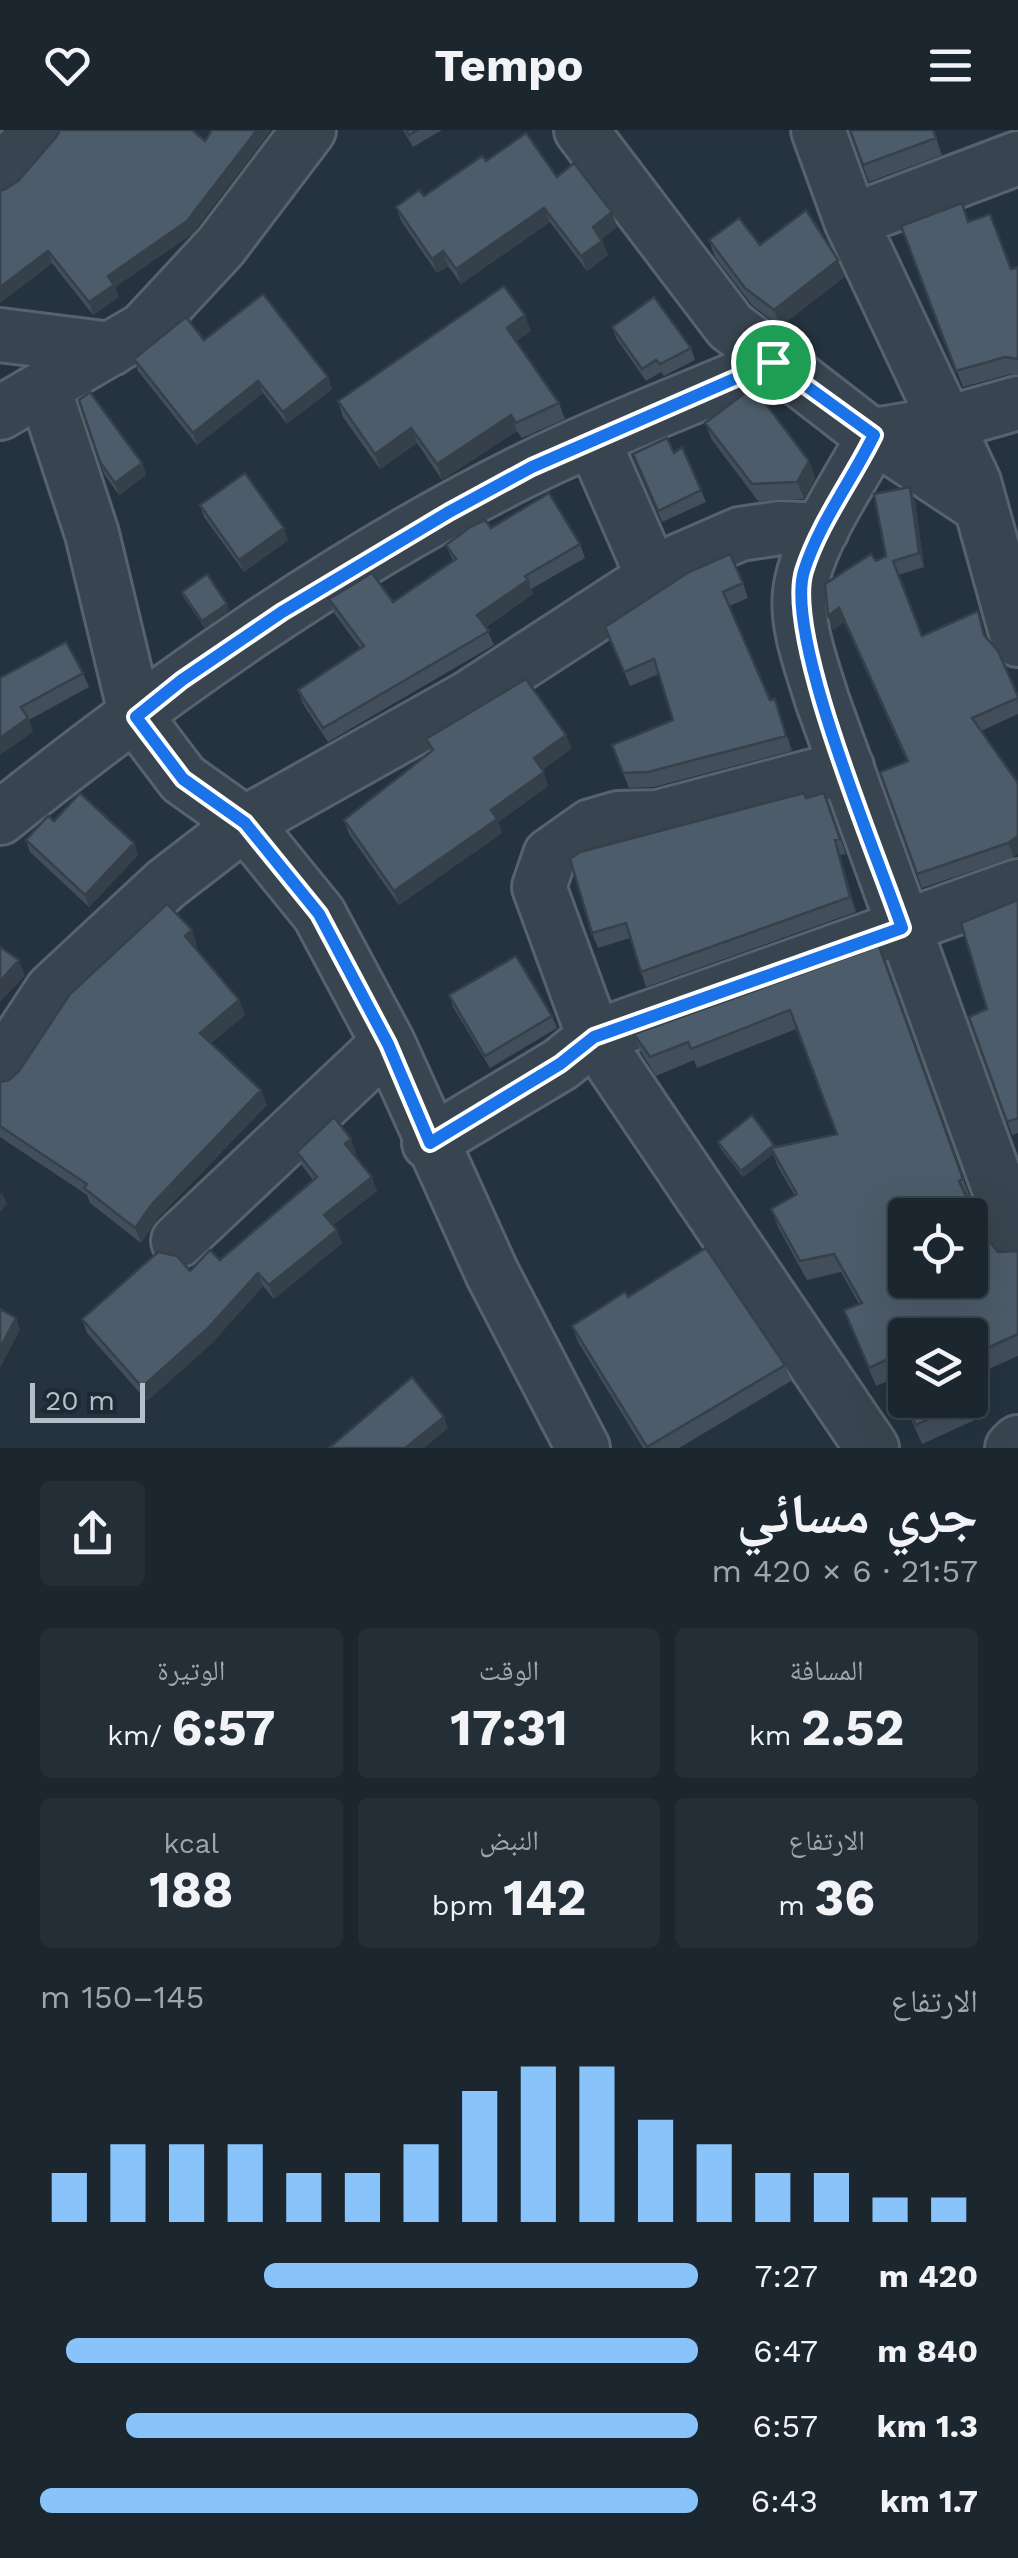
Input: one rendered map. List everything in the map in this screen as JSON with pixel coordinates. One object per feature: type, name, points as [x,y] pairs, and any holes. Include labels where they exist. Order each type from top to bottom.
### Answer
[{"type":"street","points":[[0,174],[39,130]]},
{"type":"street","points":[[308,130],[175,300],[144,330],[22,401],[92,534],[136,717],[183,779],[245,823],[319,914],[388,1044],[430,1143],[559,1408],[583,1448]]},
{"type":"street","points":[[581,130],[730,326],[874,435],[978,505]]},
{"type":"street","points":[[818,130],[851,221],[974,482],[1018,640]]},
{"type":"street","points":[[851,221],[1018,158]]},
{"type":"street","points":[[0,334],[111,350]]},
{"type":"street","points":[[0,818],[182,680],[348,572],[532,467],[773,362]]},
{"type":"street","points":[[874,435],[947,423],[1018,404]]},
{"type":"street","points":[[874,435],[804,570],[800,594],[802,624],[822,700],[1018,1242]]},
{"type":"street","points":[[594,442],[653,578]]},
{"type":"street","points":[[0,1069],[52,990],[166,884],[245,823],[468,698],[680,560],[740,534],[780,528],[822,530]]},
{"type":"street","points":[[847,767],[658,818],[605,822],[571,838],[550,855],[539,886],[545,913],[594,1037],[872,1448]]},
{"type":"street","points":[[430,1143],[560,1064],[594,1037],[1018,886]]},
{"type":"street","points":[[178,1241],[388,1044]]},
{"type":"street","points":[[1012,1448],[1018,1442]]},
{"type":"building","points":[[60,130],[192,130],[205,141],[212,130],[257,130],[187,221],[108,276],[114,285],[89,302],[48,251],[0,287],[0,190],[18,181]]},
{"type":"building","points":[[850,130],[933,130],[936,138],[863,165]]},
{"type":"building","points":[[526,133],[557,177],[574,163],[612,212],[593,227],[602,241],[581,256],[544,208],[456,269],[443,251],[432,259],[396,207],[419,190],[424,196],[482,156],[486,161]]},
{"type":"building","points":[[962,203],[968,222],[990,214],[1011,269],[1018,267],[1018,359],[1005,357],[956,371],[901,226]]},
{"type":"building","points":[[806,210],[838,260],[774,310],[745,288],[709,240],[739,218],[760,245]]},
{"type":"building","points":[[504,286],[525,315],[507,328],[559,403],[516,423],[511,415],[437,464],[411,428],[375,454],[338,401]]},
{"type":"building","points":[[263,294],[328,377],[283,412],[258,381],[193,433],[134,359],[186,317],[204,340]]},
{"type":"building","points":[[654,297],[691,348],[642,369],[612,327]]},
{"type":"building","points":[[753,387],[809,461],[797,482],[752,484],[705,423]]},
{"type":"building","points":[[90,392],[142,463],[115,483],[100,462],[79,400]]},
{"type":"building","points":[[667,438],[674,453],[682,447],[701,490],[658,511],[633,454]]},
{"type":"building","points":[[245,473],[284,528],[239,560],[200,505]]},
{"type":"building","points":[[910,487],[919,553],[893,561],[922,636],[978,611],[984,635],[998,651],[1018,696],[972,718],[1018,783],[1018,836],[1008,843],[917,874],[880,772],[908,761],[839,608],[828,616],[825,584],[871,554],[876,561],[886,556],[874,494]]},
{"type":"building","points":[[549,493],[580,544],[525,576],[528,580],[477,615],[489,631],[323,728],[298,690],[364,646],[329,599],[372,573],[393,602],[456,559],[446,545],[470,527],[485,520],[491,528]]},
{"type":"building","points":[[730,554],[743,583],[723,592],[770,700],[775,699],[786,736],[648,772],[623,773],[612,745],[673,720],[654,659],[624,672],[605,627],[689,572]]},
{"type":"building","points":[[207,574],[227,604],[202,621],[182,592]]},
{"type":"building","points":[[66,642],[83,673],[21,707],[28,718],[0,738],[0,678]]},
{"type":"building","points":[[526,679],[566,735],[534,758],[544,772],[491,810],[497,819],[394,891],[344,820],[433,750],[426,739]]},
{"type":"building","points":[[80,793],[134,843],[85,895],[26,840],[48,816],[54,821]]},
{"type":"building","points":[[804,793],[806,798],[824,793],[840,839],[835,840],[850,897],[641,972],[626,923],[592,933],[570,859],[580,852]]},
{"type":"building","points":[[1018,900],[1018,1118],[1007,1122],[969,1017],[987,1009],[961,923]]},
{"type":"building","points":[[167,904],[192,930],[185,936],[239,1000],[200,1033],[261,1090],[152,1204],[135,1228],[84,1188],[87,1184],[0,1126],[0,1082],[19,1071],[70,994]]},
{"type":"building","points":[[879,946],[967,1198],[888,1198],[888,1298],[988,1298],[988,1239],[998,1252],[1018,1251],[1018,1334],[988,1348],[988,1318],[888,1318],[888,1364],[886,1360],[869,1368],[844,1310],[862,1303],[834,1254],[800,1261],[771,1209],[797,1194],[771,1148],[837,1134],[790,1010],[691,1049],[688,1042],[650,1057],[634,1034]]},
{"type":"building","points":[[0,947],[19,960],[0,981]]},
{"type":"building","points":[[516,956],[552,1016],[485,1056],[449,995]]},
{"type":"building","points":[[752,1115],[774,1145],[741,1171],[718,1142]]},
{"type":"building","points":[[334,1117],[351,1139],[345,1144],[372,1177],[324,1215],[337,1230],[269,1285],[258,1273],[207,1329],[142,1387],[82,1319],[158,1252],[177,1256],[190,1271],[210,1250],[220,1260],[317,1177],[297,1152]]},
{"type":"building","points":[[706,1248],[785,1365],[647,1447],[572,1326],[625,1292],[628,1297]]},
{"type":"building","points":[[0,1309],[16,1318],[0,1348]]},
{"type":"building","points":[[412,1377],[444,1417],[405,1448],[329,1448]]},
{"type":"building","points":[[913,1418],[931,1418],[916,1425]]},
{"type":"route","points":[[773,362],[874,435],[822,530],[804,570],[800,594],[802,624],[822,700],[902,928],[711,992],[594,1037],[560,1064],[430,1143],[388,1044],[350,966],[319,914],[245,823],[216,805],[168,763],[136,717],[182,680],[282,612],[449,512],[532,467],[773,362]]}]
